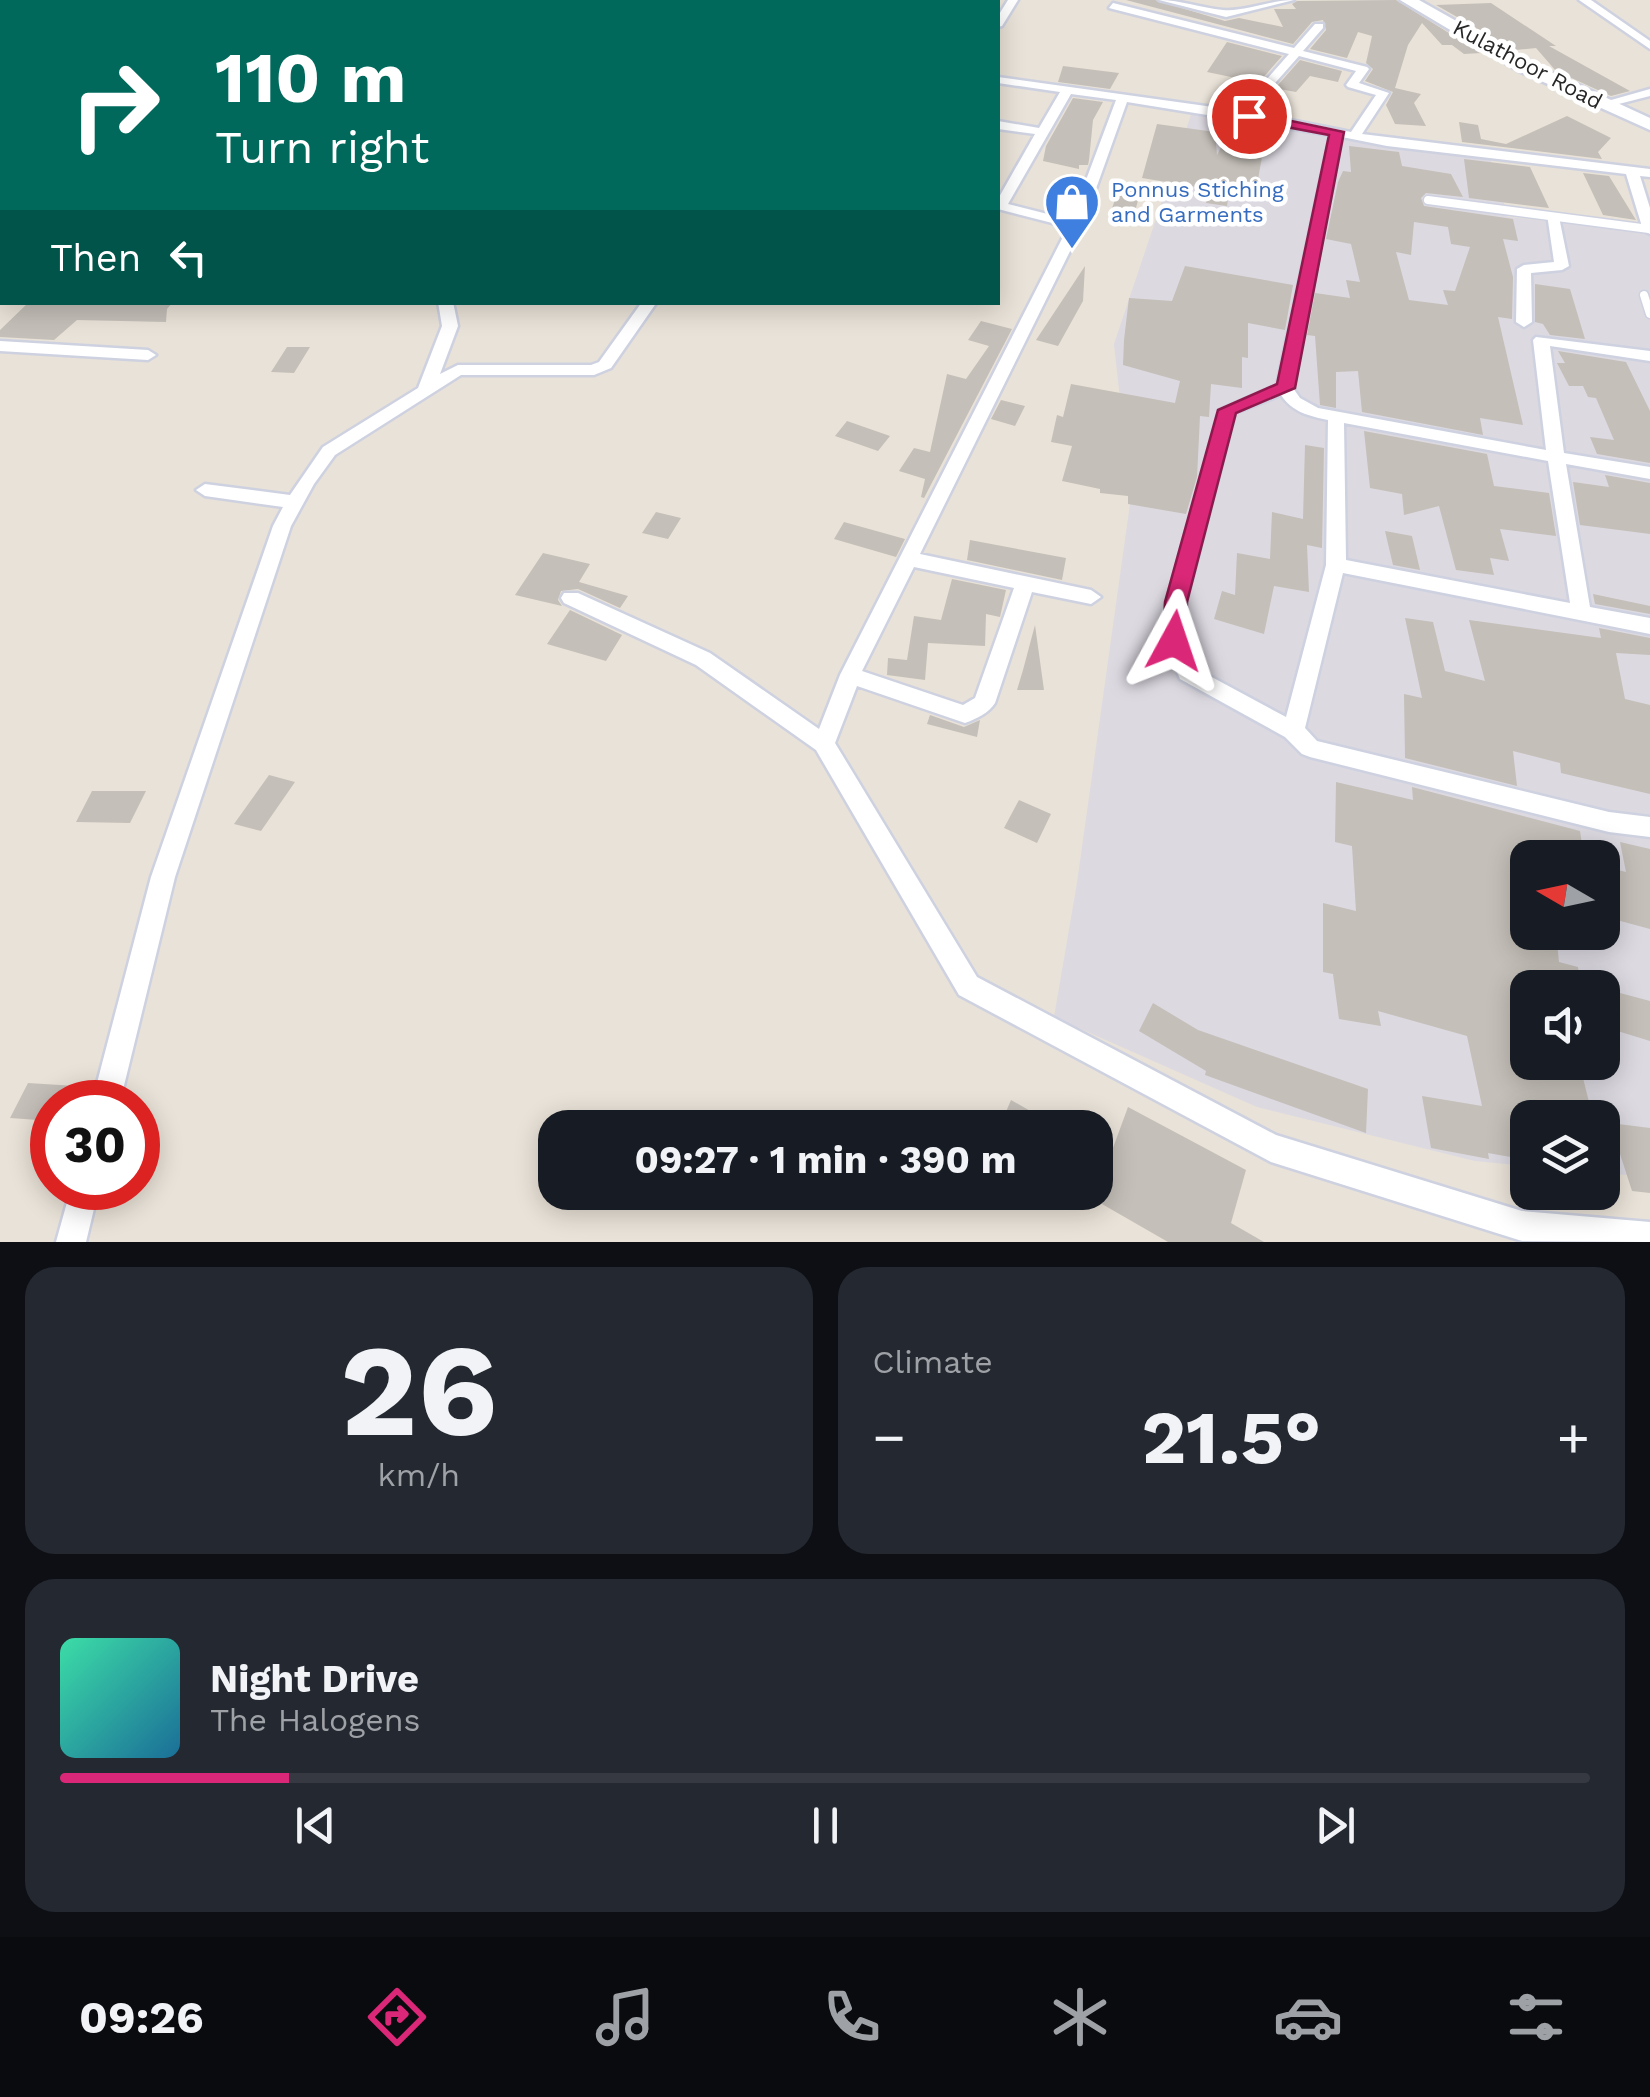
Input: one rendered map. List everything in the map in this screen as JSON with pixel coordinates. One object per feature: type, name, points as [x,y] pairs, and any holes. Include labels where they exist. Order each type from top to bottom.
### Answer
[{"type":"main road","name":"Kulathoor Road","points":[[1408,0],[1526,67],[1650,125]]},
{"type":"street","points":[[1164,0],[1226,14],[1289,0]]},
{"type":"street","points":[[1584,0],[1650,46]]},
{"type":"street","points":[[1113,6],[1363,69],[1352,85],[1384,94],[1346,134],[1285,388],[1294,402],[1313,412],[1650,473]]},
{"type":"street","points":[[1262,90],[1319,26]]},
{"type":"street","points":[[1000,80],[1346,134],[1650,173]]},
{"type":"street","points":[[1000,203],[1067,90]]},
{"type":"street","points":[[1603,104],[1650,92]]},
{"type":"street","points":[[824,744],[850,675],[1076,226],[1123,97]]},
{"type":"street","points":[[1000,125],[1044,132]]},
{"type":"street","points":[[1632,171],[1650,230]]},
{"type":"street","points":[[1000,205],[1076,226]]},
{"type":"street","points":[[1524,322],[1524,269],[1562,266],[1552,217]]},
{"type":"street","points":[[426,389],[450,326],[446,305]]},
{"type":"street","points":[[112,1080],[163,878],[282,526],[329,451],[458,370],[594,370],[605,365],[648,305]]},
{"type":"street","points":[[1582,613],[1541,340],[1650,356]]},
{"type":"street","points":[[0,346],[148,355]]},
{"type":"street","points":[[1285,388],[1227,410],[1176,602],[1174,641],[1188,673],[1293,732],[1310,748],[1610,822],[1650,827]]},
{"type":"street","points":[[1293,732],[1336,564],[1336,416]]},
{"type":"street","points":[[205,490],[295,502]]},
{"type":"street","points":[[910,559],[1091,597]]},
{"type":"street","points":[[1336,564],[1650,626]]},
{"type":"street","points":[[850,675],[965,714],[976,711],[984,704],[1025,583]]},
{"type":"street","points":[[572,598],[703,658],[824,744],[968,986],[1272,1148],[1522,1226],[1650,1237]]},
{"type":"street","points":[[71,1242],[79,1210]]},
{"type":"lane","points":[[1428,200],[1650,230]]},
{"type":"lane","points":[[1644,296],[1650,314]]},
{"type":"shaded area","points":[[1192,112],[1490,158],[1508,217],[1643,231],[1650,235],[1650,1177],[1620,1174],[1620,1100],[1510,1100],[1510,1164],[1475,1161],[1257,1107],[1054,1017],[1077,883],[1131,497],[1114,344]]},
{"type":"building","points":[[1126,0],[1155,0],[1225,21],[1239,18],[1283,27],[1274,9],[1296,9],[1292,4],[1297,1],[1396,0],[1481,53],[1464,54],[1452,45],[1442,45],[1422,23],[1408,45],[1395,88],[1421,94],[1414,103],[1426,126],[1395,124],[1386,105],[1393,92],[1365,81],[1373,69],[1366,63],[1372,36],[1358,32],[1347,58],[1310,49],[1326,30],[1323,20],[1312,22],[1293,44]]},
{"type":"building","points":[[1491,3],[1556,46],[1549,46],[1630,91],[1611,96],[1556,71],[1536,48],[1515,50],[1436,5]]},
{"type":"building","points":[[1227,42],[1282,56],[1256,86],[1259,96],[1270,94],[1300,60],[1342,71],[1338,82],[1310,76],[1296,92],[1279,89],[1268,112],[1242,107],[1255,82],[1207,72]]},
{"type":"building","points":[[1063,66],[1119,73],[1110,89],[1058,82]]},
{"type":"building","points":[[1073,98],[1103,102],[1093,120],[1088,165],[1079,165],[1079,169],[1043,161],[1046,146]]},
{"type":"building","points":[[1567,116],[1611,138],[1598,152],[1602,159],[1462,142],[1459,122],[1478,125],[1481,139],[1506,144]]},
{"type":"building","points":[[1234,123],[1267,129],[1255,196],[1229,192],[1227,206],[1206,203],[1209,189],[1142,178],[1157,124],[1215,132],[1217,155]]},
{"type":"building","points":[[1349,146],[1399,152],[1402,166],[1451,174],[1463,197],[1426,193],[1421,198],[1424,206],[1513,219],[1518,241],[1503,239],[1513,277],[1512,319],[1498,317],[1523,425],[1480,418],[1483,435],[1362,412],[1358,371],[1336,372],[1336,408],[1320,405],[1315,336],[1307,335],[1315,293],[1350,298],[1346,280],[1360,282],[1351,244],[1326,239],[1338,182],[1343,171],[1351,172]],"holes":[[[1414,222],[1448,227],[1451,244],[1470,247],[1455,291],[1443,290],[1448,305],[1409,300],[1396,252],[1411,255]]]},
{"type":"building","points":[[1464,159],[1530,167],[1549,208],[1469,198]]},
{"type":"building","points":[[1583,173],[1609,176],[1636,220],[1603,215]]},
{"type":"building","points":[[1121,183],[1142,186],[1134,215],[1111,211]]},
{"type":"building","points":[[1085,266],[1083,301],[1058,346],[1036,340]]},
{"type":"building","points":[[1185,266],[1293,285],[1285,330],[1248,323],[1248,358],[1242,357],[1242,388],[1211,384],[1209,417],[1200,416],[1197,477],[1186,514],[1128,504],[1128,496],[1100,493],[1100,489],[1062,481],[1072,446],[1051,442],[1057,415],[1063,417],[1071,384],[1175,403],[1180,381],[1123,365],[1124,340],[1129,298],[1172,301]]},
{"type":"building","points":[[1535,284],[1570,289],[1585,339],[1550,335],[1543,324],[1535,322]]},
{"type":"building","points":[[26,305],[170,305],[166,322],[77,320],[54,340],[0,337],[0,330]]},
{"type":"building","points":[[981,321],[1012,329],[924,498],[921,497],[925,479],[899,471],[914,448],[930,452],[947,374],[966,379],[989,346],[968,340]]},
{"type":"building","points":[[287,347],[310,347],[294,373],[271,372]]},
{"type":"building","points":[[1558,351],[1626,362],[1650,411],[1650,463],[1597,454],[1590,437],[1614,440],[1596,398],[1588,397],[1583,386],[1569,386],[1557,363],[1565,363]]},
{"type":"building","points":[[1001,400],[1025,406],[1015,426],[991,419]]},
{"type":"building","points":[[847,421],[890,436],[878,451],[835,436]]},
{"type":"building","points":[[1364,431],[1487,454],[1494,486],[1549,493],[1556,536],[1500,529],[1509,561],[1490,558],[1494,575],[1456,570],[1439,506],[1404,515],[1402,494],[1370,488]]},
{"type":"building","points":[[1305,445],[1324,448],[1322,548],[1307,545],[1309,592],[1274,586],[1264,634],[1214,619],[1222,591],[1235,595],[1237,553],[1270,559],[1272,512],[1303,519]]},
{"type":"building","points":[[1605,475],[1650,483],[1650,534],[1580,525],[1573,482],[1609,487]]},
{"type":"building","points":[[656,512],[681,518],[668,539],[642,533]]},
{"type":"building","points":[[844,522],[905,539],[896,557],[834,539]]},
{"type":"building","points":[[1385,531],[1412,536],[1420,570],[1393,565]]},
{"type":"building","points":[[970,540],[1066,558],[1062,580],[967,560]]},
{"type":"building","points":[[543,553],[590,564],[579,582],[628,596],[620,608],[578,589],[561,591],[558,600],[562,606],[515,595]]},
{"type":"building","points":[[952,579],[1006,590],[1000,617],[986,614],[985,646],[928,643],[925,680],[887,675],[888,658],[907,660],[914,616],[941,620]]},
{"type":"building","points":[[1593,594],[1650,606],[1650,614],[1595,604]]},
{"type":"building","points":[[570,610],[622,635],[606,661],[547,644]]},
{"type":"building","points":[[1405,618],[1433,622],[1445,671],[1485,681],[1469,620],[1601,638],[1599,628],[1650,638],[1650,655],[1616,653],[1625,699],[1650,705],[1650,794],[1561,773],[1560,763],[1513,751],[1517,786],[1405,758],[1404,694],[1422,698]]},
{"type":"building","points":[[1035,625],[1044,690],[1017,690],[1023,670]]},
{"type":"building","points":[[930,715],[964,727],[980,720],[977,737],[927,724]]},
{"type":"building","points":[[269,775],[295,782],[261,831],[234,824]]},
{"type":"building","points":[[1336,782],[1413,800],[1412,787],[1580,831],[1581,840],[1510,840],[1510,950],[1558,950],[1559,962],[1578,970],[1510,970],[1510,1080],[1584,1080],[1588,1100],[1510,1100],[1510,1157],[1488,1153],[1489,1159],[1431,1148],[1422,1096],[1482,1106],[1467,1036],[1378,1011],[1381,1026],[1339,1019],[1333,974],[1323,972],[1323,903],[1356,911],[1352,846],[1335,842]]},
{"type":"building","points":[[92,791],[146,791],[130,823],[76,822]]},
{"type":"building","points":[[1019,800],[1051,814],[1037,843],[1004,828]]},
{"type":"building","points":[[1620,842],[1650,849],[1650,929],[1620,921],[1620,870],[1626,872]]},
{"type":"building","points":[[1620,993],[1650,1001],[1650,1041],[1620,1032]]},
{"type":"building","points":[[1153,1003],[1198,1030],[1368,1089],[1366,1133],[1205,1075],[1206,1071],[1139,1031]]},
{"type":"building","points":[[28,1083],[30,1083],[30,1119],[10,1118]]},
{"type":"building","points":[[1011,1100],[1028,1110],[1007,1110]]},
{"type":"building","points":[[1128,1107],[1246,1170],[1231,1223],[1264,1242],[1168,1242],[1112,1210],[1113,1148]]},
{"type":"building","points":[[1620,1124],[1650,1128],[1650,1193],[1632,1191],[1620,1154]]},
{"type":"place","name":"Ponnus Stiching and Garments","points":[[1072,251]]},
{"type":"route","points":[[1174,641],[1176,602],[1227,410],[1285,388],[1337,132],[1249,116]]}]
